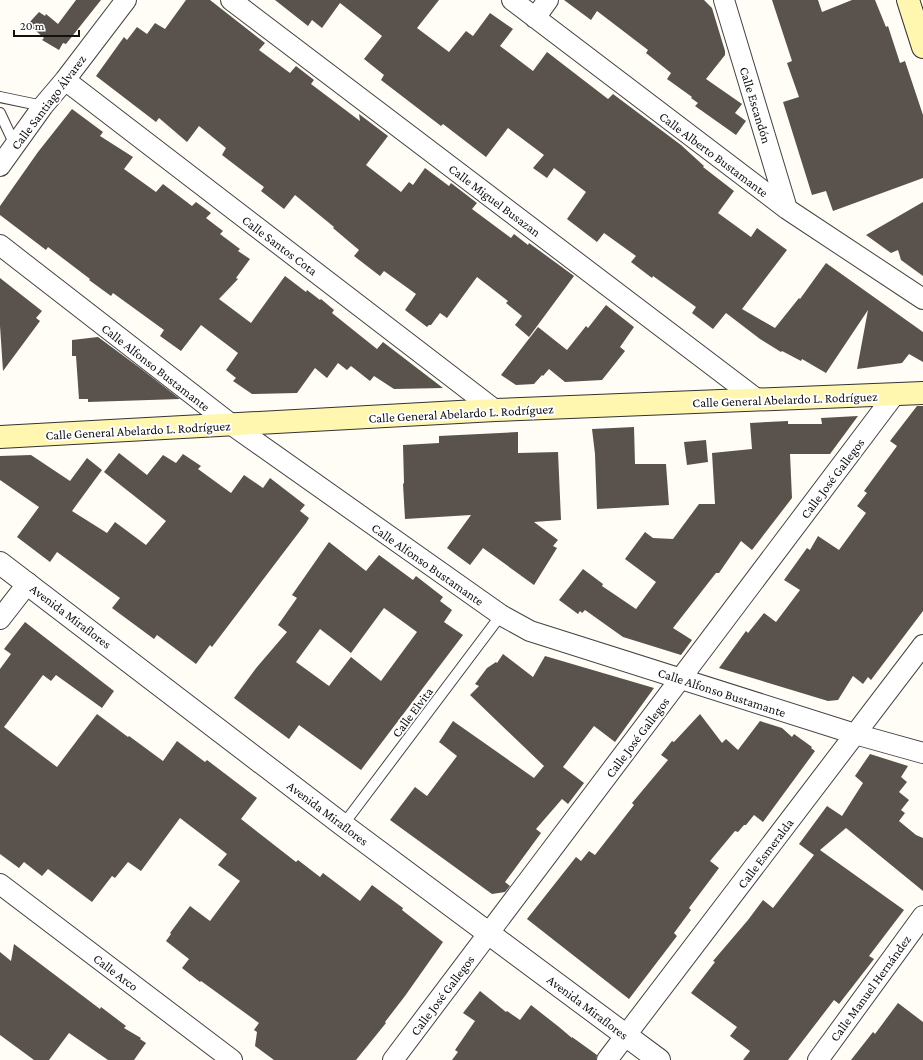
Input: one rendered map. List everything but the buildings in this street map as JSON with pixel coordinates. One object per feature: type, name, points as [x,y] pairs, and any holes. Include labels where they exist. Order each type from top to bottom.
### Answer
[{"type":"main road","points":[[908,0],[923,47]]},
{"type":"main road","name":"Calle General Abelardo L. Rodríguez","points":[[0,437],[496,410],[923,393]]},
{"type":"street","name":"Calle Santiago Álvarez","points":[[0,166],[42,106],[65,80],[126,0]]},
{"type":"street","name":"Calle Miguel Busazan","points":[[231,0],[758,400]]},
{"type":"street","name":"Calle Alberto Bustamante","points":[[512,0],[787,209],[923,299]]},
{"type":"street","points":[[535,18],[548,0]]},
{"type":"street","name":"Calle Escandón","points":[[724,0],[787,209]]},
{"type":"street","name":"Calle Santos Cota","points":[[65,80],[496,410]]},
{"type":"street","name":"Calle Alfonso Bustamante","points":[[0,246],[232,425],[501,615],[530,631],[855,734],[923,753]]},
{"type":"street","name":"Calle José Gallegos","points":[[393,1060],[895,394]]},
{"type":"street","name":"Avenida Miraflores","points":[[0,563],[343,824],[659,1060]]},
{"type":"street","points":[[0,619],[28,583]]},
{"type":"street","name":"Calle Esmeralda","points":[[607,1060],[923,645]]},
{"type":"street","name":"Calle Arco","points":[[0,884],[232,1060]]},
{"type":"street","name":"Calle Manuel Hernández","points":[[818,1060],[923,916]]},
{"type":"lane","points":[[0,97],[42,106]]},
{"type":"lane","points":[[0,113],[15,145]]},
{"type":"lane","name":"Calle Elvita","points":[[343,824],[501,615]]}]
